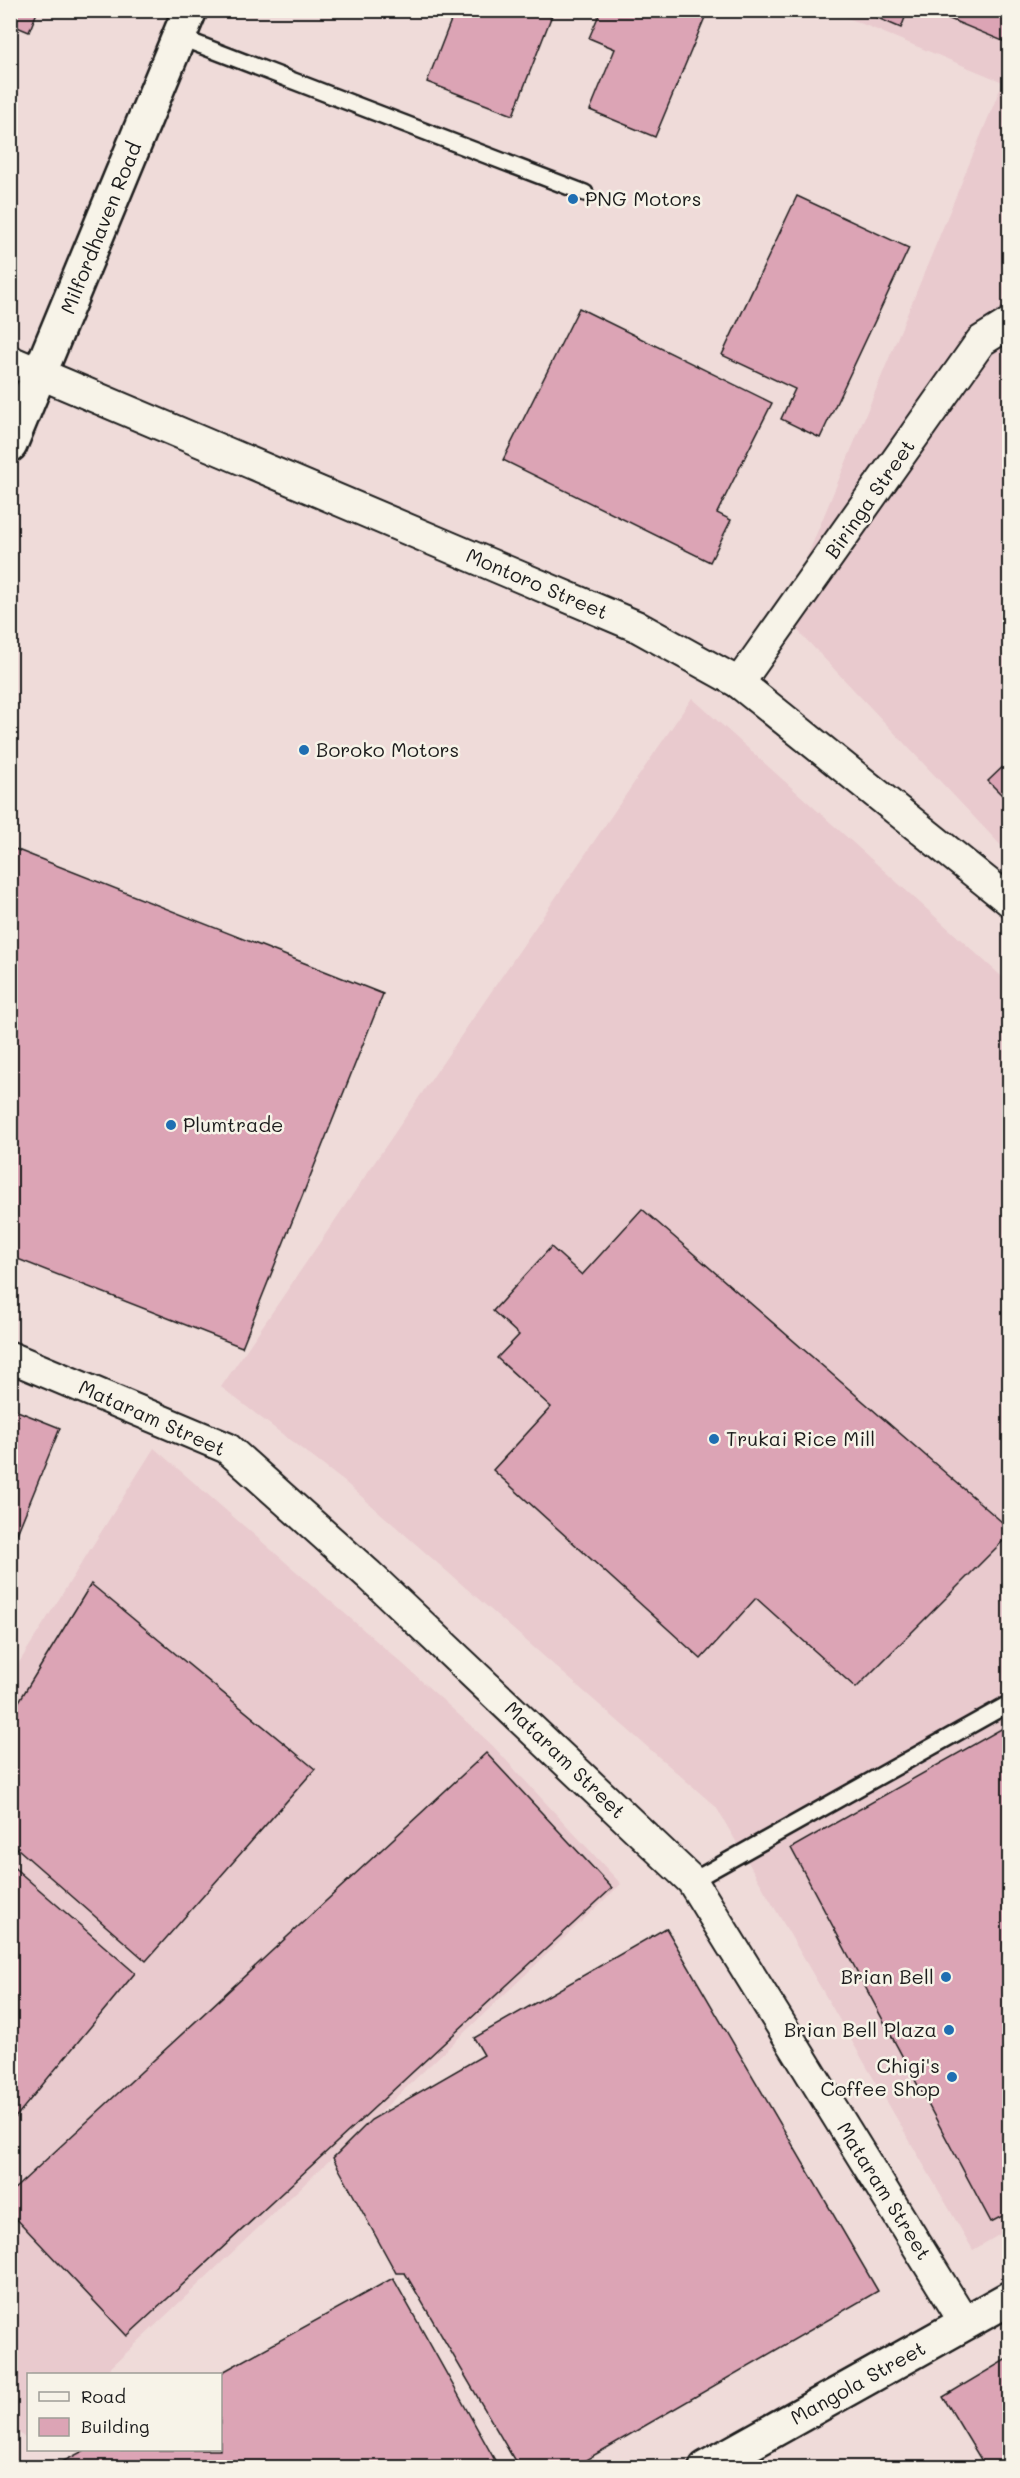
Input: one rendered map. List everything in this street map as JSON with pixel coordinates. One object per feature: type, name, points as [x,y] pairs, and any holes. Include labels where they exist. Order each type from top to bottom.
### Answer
[{"type":"main road","name":"Milfordhaven Road","points":[[10,445],[185,24]]},
{"type":"main road","name":"Mangola Street","points":[[706,2468],[1010,2298]]},
{"type":"street","name":"Biringa Street","points":[[739,683],[981,341],[1010,323]]},
{"type":"street","name":"Montoro Street","points":[[10,362],[636,626],[739,683],[1010,901]]},
{"type":"street","name":"Mataram Street","points":[[10,1357],[227,1448],[378,1583],[692,1881],[965,2323]]},
{"type":"lane","points":[[185,24],[585,193]]},
{"type":"lane","points":[[692,1881],[1010,1702]]},
{"type":"shaded area","points":[[831,11],[1009,11],[1009,854],[783,615],[1003,82]]},
{"type":"shaded area","points":[[692,698],[1009,983],[1009,2229],[973,2250],[716,1807],[346,1483],[221,1387]]},
{"type":"shaded area","points":[[154,1448],[403,1664],[492,1745],[621,1884],[105,2373],[27,2373],[27,2440],[10,2424],[10,1677]]},
{"type":"building","points":[[10,10],[38,10],[29,32],[10,24]]},
{"type":"building","points":[[455,10],[554,10],[513,115],[427,82]]},
{"type":"building","points":[[601,10],[708,10],[655,137],[590,110],[615,49],[589,38]]},
{"type":"building","points":[[859,10],[908,10],[901,28]]},
{"type":"building","points":[[930,10],[1010,10],[1010,44],[930,11]]},
{"type":"building","points":[[797,196],[909,248],[820,438],[781,419],[795,389],[722,355]]},
{"type":"building","points":[[579,308],[772,403],[717,513],[731,520],[710,562],[503,460]]},
{"type":"building","points":[[1010,760],[1010,803],[988,781]]},
{"type":"building","name":"Plumtrade","points":[[10,847],[383,994],[242,1347],[10,1256]]},
{"type":"building","name":"Trukai Rice Mill","points":[[642,1209],[1010,1529],[1010,1534],[856,1688],[756,1598],[701,1659],[493,1470],[551,1407],[497,1358],[519,1335],[493,1311],[551,1247],[582,1275]]},
{"type":"building","points":[[10,1408],[60,1428],[10,1551]]},
{"type":"building","points":[[91,1584],[315,1769],[146,1961],[10,1842],[10,1716]]},
{"type":"building","name":"Brian Bell Plaza","points":[[1010,1724],[1010,2212],[991,2222],[791,1848]]},
{"type":"building","points":[[486,1753],[612,1888],[127,2336],[10,2212],[10,2193]]},
{"type":"building","points":[[10,1864],[135,1973],[10,2124]]},
{"type":"building","points":[[666,1928],[878,2291],[572,2468],[519,2468],[405,2273],[396,2273],[333,2158],[371,2120],[484,2055],[474,2038]]},
{"type":"building","points":[[393,2278],[497,2464],[490,2468],[60,2468],[58,2464],[83,2451],[222,2451],[221,2373]]},
{"type":"building","points":[[1010,2357],[1010,2468],[986,2468],[943,2397]]},
{"type":"place","name":"PNG Motors","points":[[573,199]]},
{"type":"place","name":"Boroko Motors","points":[[304,750]]},
{"type":"place","name":"Plumtrade","points":[[171,1125]]},
{"type":"place","name":"Trukai Rice Mill","points":[[714,1439]]},
{"type":"place","name":"Brian Bell","points":[[946,1977]]},
{"type":"place","name":"Brian Bell Plaza","points":[[949,2030]]},
{"type":"place","name":"Chigi's Coffee Shop","points":[[952,2077]]}]
